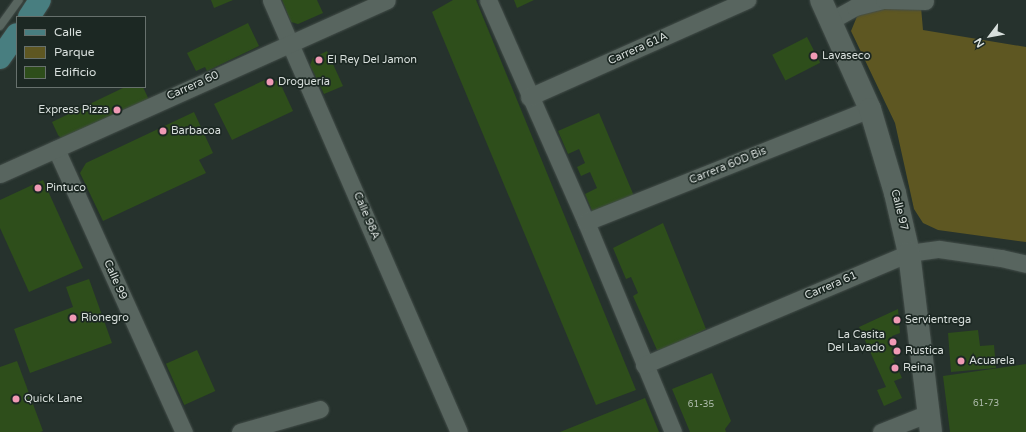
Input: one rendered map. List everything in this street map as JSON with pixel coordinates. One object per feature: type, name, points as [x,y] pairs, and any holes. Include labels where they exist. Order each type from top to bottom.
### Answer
[{"type":"main road","points":[[30,16],[40,0]]},
{"type":"main road","points":[[0,58],[16,35]]},
{"type":"street","name":"Calle 98A","points":[[271,0],[291,42],[460,432]]},
{"type":"street","name":"Carrera 60","points":[[0,174],[387,0]]},
{"type":"street","points":[[488,0],[529,97],[586,222],[673,432]]},
{"type":"street","name":"Carrera 61A","points":[[529,97],[747,0]]},
{"type":"street","name":"Calle 97","points":[[821,0],[870,109],[894,193],[909,253],[930,423]]},
{"type":"street","points":[[830,21],[855,7],[884,0],[925,0]]},
{"type":"street","name":"Carrera 60D Bis","points":[[586,222],[870,109]]},
{"type":"street","name":"Calle 99","points":[[56,149],[184,432]]},
{"type":"street","name":"Carrera 61","points":[[644,365],[909,253],[939,249],[1001,258],[1026,264]]},
{"type":"street","points":[[240,432],[320,409]]},
{"type":"street","points":[[881,432],[930,423]]},
{"type":"lane","points":[[0,26],[19,0]]},
{"type":"green space","points":[[891,7],[921,7],[923,30],[1026,47],[1026,242],[938,230],[923,223],[914,209],[895,123],[851,31],[858,14]]},
{"type":"building","points":[[211,0],[233,0],[214,8]]},
{"type":"building","points":[[282,0],[317,0],[323,13],[298,24],[291,22]]},
{"type":"building","points":[[453,0],[476,0],[636,390],[596,405],[432,12]]},
{"type":"building","points":[[514,0],[534,0],[517,8]]},
{"type":"building","points":[[248,23],[259,46],[207,71],[205,67],[196,71],[187,53]]},
{"type":"building","points":[[807,37],[820,63],[785,81],[772,55]]},
{"type":"building","points":[[327,51],[343,86],[324,94],[310,65],[313,58]]},
{"type":"building","points":[[269,78],[277,81],[281,85],[293,111],[232,140],[214,104]]},
{"type":"building","points":[[123,88],[143,88],[149,100],[61,138],[52,122]]},
{"type":"building","points":[[194,112],[213,153],[199,160],[206,173],[103,221],[80,173],[86,163]]},
{"type":"building","points":[[599,113],[634,196],[593,213],[585,194],[597,188],[590,172],[581,176],[577,167],[585,163],[579,149],[568,154],[558,131]]},
{"type":"building","points":[[43,180],[83,268],[29,292],[0,228],[0,200]]},
{"type":"building","points":[[663,223],[706,329],[665,349],[657,350],[633,296],[638,293],[631,277],[626,279],[613,248]]},
{"type":"building","name":"Rionegro","points":[[89,279],[112,343],[30,373],[14,329],[73,307],[66,287]]},
{"type":"building","points":[[898,309],[900,333],[892,336],[901,354],[893,358],[902,378],[894,381],[902,398],[884,406],[877,390],[886,387],[859,327]]},
{"type":"building","points":[[978,330],[980,346],[994,345],[996,368],[951,372],[948,333]]},
{"type":"building","points":[[197,350],[215,391],[184,405],[166,364]]},
{"type":"building","name":"Quick Lane","points":[[17,361],[43,431],[0,432],[0,367]]},
{"type":"building","points":[[1026,364],[1026,432],[950,432],[943,376]]},
{"type":"building","points":[[712,373],[731,421],[725,429],[726,432],[690,432],[672,389]]},
{"type":"building","points":[[645,398],[659,432],[560,432]]},
{"type":"place","name":"Lavaseco","points":[[814,56]]},
{"type":"place","name":"El Rey Del Jamon","points":[[319,60]]},
{"type":"place","name":"Droguería","points":[[270,82]]},
{"type":"place","name":"Express Pizza","points":[[117,110]]},
{"type":"place","name":"Barbacoa","points":[[163,131]]},
{"type":"place","name":"Pintuco","points":[[38,188]]},
{"type":"place","name":"Rionegro","points":[[73,318]]},
{"type":"place","name":"Servientrega","points":[[897,320]]},
{"type":"place","name":"La Casita Del Lavado","points":[[893,342]]},
{"type":"place","name":"Rustica","points":[[897,351]]},
{"type":"place","name":"Acuarela","points":[[961,361]]},
{"type":"place","name":"Reina","points":[[895,368]]},
{"type":"place","name":"Quick Lane","points":[[16,399]]}]
